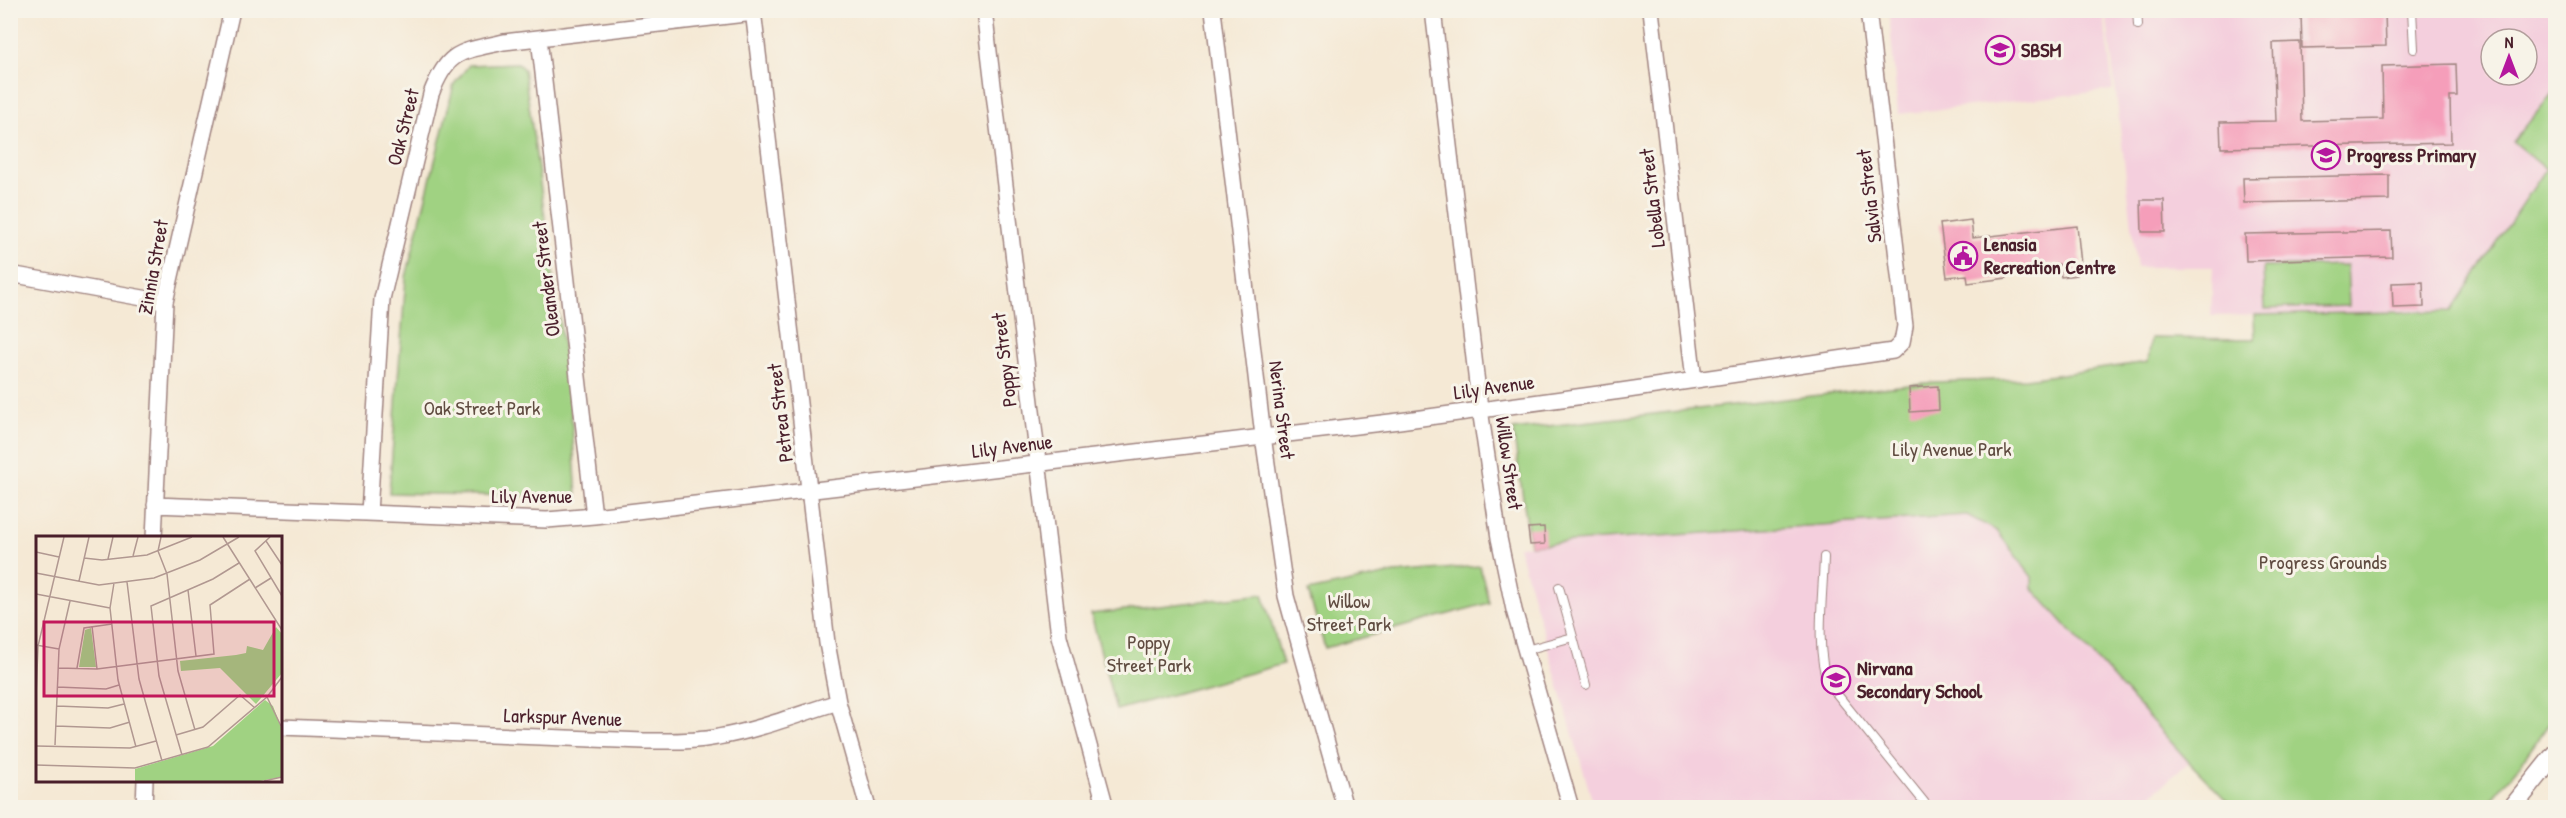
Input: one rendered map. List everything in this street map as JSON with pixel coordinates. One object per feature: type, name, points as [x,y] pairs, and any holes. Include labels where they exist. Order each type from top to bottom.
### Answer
[{"type":"street","name":"Zinnia Street","points":[[154,536],[165,302],[232,10]]},
{"type":"street","name":"Poppy Street","points":[[984,10],[1059,636],[1106,807]]},
{"type":"street","name":"Nerina Street","points":[[1213,10],[1263,436],[1286,596],[1345,807]]},
{"type":"street","name":"Willow Street","points":[[1433,10],[1480,409],[1503,560],[1571,807]]},
{"type":"street","name":"Lobella Street","points":[[1651,10],[1694,380]]},
{"type":"street","name":"Salvia Street","points":[[1868,10],[1905,326],[1905,335],[1897,348],[1870,355]]},
{"type":"street","name":"Oak Street","points":[[369,513],[382,299],[431,94],[439,75],[454,56],[470,49],[539,38],[753,12]]},
{"type":"street","name":"Petrea Street","points":[[753,12],[827,643],[838,702],[868,807]]},
{"type":"street","name":"Oleander Street","points":[[539,38],[594,516]]},
{"type":"street","points":[[10,274],[165,302]]},
{"type":"street","name":"Lily Avenue","points":[[155,505],[548,520],[594,516],[1480,409],[1870,355]]},
{"type":"street","name":"Larkspur Avenue","points":[[282,728],[688,741],[717,738],[746,731],[838,702]]},
{"type":"street","points":[[2512,807],[2556,753]]},
{"type":"street","points":[[144,807],[145,782]]},
{"type":"lane","points":[[2137,10],[2138,25]]},
{"type":"lane","points":[[2412,10],[2414,49]]},
{"type":"lane","points":[[1824,557],[1821,651],[1823,669],[1828,683],[1929,807]]},
{"type":"lane","points":[[1559,587],[1586,685]]},
{"type":"lane","points":[[1526,650],[1573,637]]},
{"type":"shaded area","name":"SBSM","points":[[1889,11],[2103,11],[2113,90],[1898,114]]},
{"type":"shaded area","name":"Progress Primary","points":[[2106,11],[2555,11],[2555,90],[2513,142],[2546,168],[2451,311],[2211,316],[2213,267],[2137,267]]},
{"type":"shaded area","name":"Nirvana Secondary School","points":[[1967,515],[1996,530],[2032,577],[2033,588],[2189,762],[2138,807],[1594,807],[1518,546]]},
{"type":"green space","name":"Oak Street Park","points":[[518,63],[524,70],[570,396],[577,497],[389,493],[406,277],[454,84],[469,65]]},
{"type":"green space","name":"Progress Grounds","points":[[2555,90],[2555,715],[2519,766],[2485,807],[2233,807],[2189,762],[2032,588],[2032,577],[1997,531],[1967,515],[1530,545],[1513,430],[1935,382],[2026,379],[2148,362],[2151,338],[2255,339],[2254,315],[2451,311],[2546,169],[2513,142]]},
{"type":"green space","points":[[2347,265],[2349,306],[2265,309],[2263,267]]},
{"type":"green space","name":"Willow Street Park","points":[[1480,566],[1489,603],[1325,648],[1308,591],[1394,573]]},
{"type":"green space","name":"Poppy Street Park","points":[[1263,594],[1283,664],[1116,710],[1091,614]]},
{"type":"building","points":[[2385,12],[2386,46],[2302,48],[2301,14]]},
{"type":"building","points":[[2300,42],[2302,121],[2383,119],[2382,66],[2456,64],[2457,96],[2450,96],[2451,143],[2221,148],[2220,122],[2276,121],[2273,43]]},
{"type":"building","points":[[2389,175],[2389,200],[2244,203],[2243,178]]},
{"type":"building","points":[[2141,200],[2164,200],[2165,232],[2142,232]]},
{"type":"building","points":[[1971,220],[1973,238],[2077,226],[2081,264],[2076,265],[2077,275],[2061,277],[2059,264],[2006,270],[2007,278],[1968,283],[1967,275],[1947,277],[1940,224]]},
{"type":"building","points":[[2391,231],[2392,257],[2246,261],[2245,234]]},
{"type":"building","points":[[2423,282],[2424,307],[2393,308],[2392,283]]},
{"type":"building","points":[[1938,386],[1939,410],[1910,412],[1909,388]]},
{"type":"building","points":[[1544,527],[1545,544],[1530,545],[1528,528]]},
{"type":"place","name":"SBSM","points":[[2000,50]]},
{"type":"place","name":"Progress Primary","points":[[2326,155]]},
{"type":"place","name":"Lenasia Recreation Centre","points":[[1963,256]]},
{"type":"place","name":"Nirvana Secondary School","points":[[1836,680]]},
{"type":"park label","name":"Lily Avenue Park","points":[[1952,449]]}]
